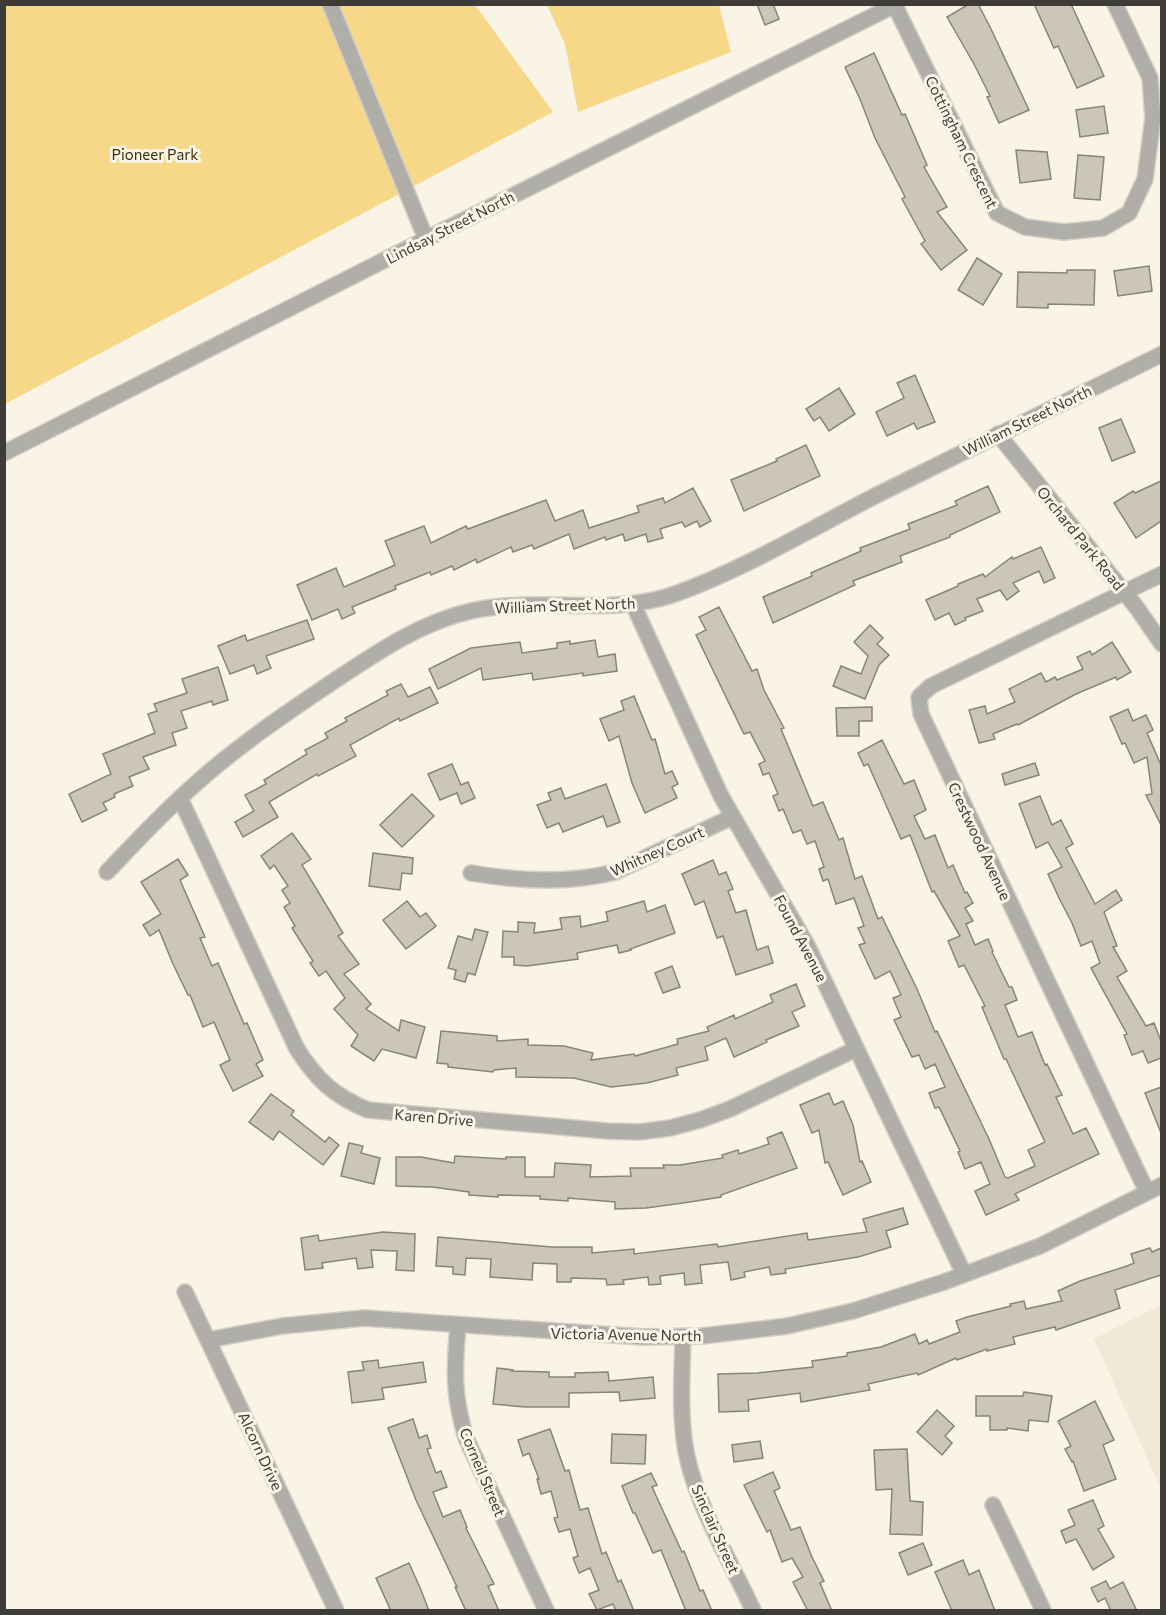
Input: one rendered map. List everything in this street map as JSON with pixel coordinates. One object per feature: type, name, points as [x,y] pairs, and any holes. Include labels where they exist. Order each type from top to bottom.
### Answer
[{"type":"street","points":[[330,4],[426,239]]},
{"type":"street","name":"Cottingham Crescent","points":[[896,5],[997,213],[1025,227],[1064,232],[1103,228],[1129,213],[1145,179],[1154,118],[1156,76],[1114,4]]},
{"type":"street","name":"Lindsay Street North","points":[[4,453],[426,239],[896,5]]},
{"type":"street","name":"William Street North","points":[[107,872],[180,798],[256,734],[400,639],[471,611],[520,605],[633,604],[674,594],[731,570],[1161,354]]},
{"type":"street","name":"Orchard Park Road","points":[[998,434],[1124,592],[1161,644]]},
{"type":"street","points":[[1124,592],[1161,574]]},
{"type":"street","name":"Crestwood Avenue","points":[[1124,592],[931,686],[919,697],[921,714],[1147,1192]]},
{"type":"street","name":"Found Avenue","points":[[633,604],[732,818],[801,932],[964,1274]]},
{"type":"street","name":"Karen Drive","points":[[180,798],[297,1049],[320,1081],[334,1093],[368,1110],[639,1132],[670,1128],[730,1109],[856,1049]]},
{"type":"street","name":"Whitney Court","points":[[471,873],[507,879],[594,877],[615,872],[732,818]]},
{"type":"street","name":"Victoria Avenue North","points":[[208,1340],[282,1326],[339,1320],[380,1319],[600,1336],[683,1337],[787,1326],[898,1298],[1040,1246],[1161,1185]]},
{"type":"street","name":"Alcorn Drive","points":[[185,1292],[336,1611]]},
{"type":"street","name":"Corneil Street","points":[[458,1326],[454,1383],[458,1412],[478,1466],[546,1611]]},
{"type":"street","name":"Sinclair Street","points":[[683,1337],[682,1408],[684,1440],[690,1469],[700,1500],[753,1611]]},
{"type":"street","points":[[993,1505],[1043,1611]]},
{"type":"shaded area","points":[[1161,1305],[1161,1489],[1094,1339]]},
{"type":"green space","name":"Pioneer Park","points":[[5,5],[475,5],[553,112],[5,404]]},
{"type":"green space","points":[[547,5],[719,5],[731,52],[578,112],[565,44]]},
{"type":"building","points":[[757,4],[773,4],[779,19],[765,25]]},
{"type":"building","points":[[969,4],[978,4],[1029,110],[999,123],[987,97],[990,96],[947,17]]},
{"type":"building","points":[[1034,4],[1071,4],[1104,76],[1077,88],[1058,46],[1054,48]]},
{"type":"building","points":[[874,53],[902,115],[905,114],[927,165],[924,167],[947,207],[937,212],[967,250],[941,270],[921,244],[925,241],[902,199],[905,197],[875,138],[845,67]]},
{"type":"building","points":[[1104,106],[1108,133],[1080,137],[1076,110]]},
{"type":"building","points":[[1016,150],[1047,152],[1051,179],[1020,183]]},
{"type":"building","points":[[1078,155],[1104,157],[1100,200],[1074,198]]},
{"type":"building","points":[[977,258],[1002,274],[983,305],[958,290]]},
{"type":"building","points":[[1149,266],[1152,291],[1118,296],[1114,271]]},
{"type":"building","points":[[1067,270],[1095,270],[1094,305],[1048,304],[1048,308],[1017,307],[1018,272],[1067,273]]},
{"type":"building","points":[[915,375],[935,422],[917,429],[914,423],[887,436],[876,412],[904,398],[897,383]]},
{"type":"building","points":[[839,388],[855,414],[829,431],[820,417],[814,421],[806,409]]},
{"type":"building","points":[[1121,419],[1135,452],[1112,461],[1099,428]]},
{"type":"building","points":[[806,445],[820,476],[744,511],[731,480],[777,461],[776,459]]},
{"type":"building","points":[[1161,481],[1161,521],[1136,538],[1114,503],[1133,491],[1135,493]]},
{"type":"building","points":[[988,486],[1000,512],[950,537],[900,556],[902,562],[853,581],[855,585],[773,623],[763,597],[812,576],[811,573],[861,551],[860,548],[910,529],[908,524],[957,505],[955,501]]},
{"type":"building","points":[[693,488],[711,521],[700,527],[697,521],[685,527],[682,522],[660,529],[663,538],[648,542],[646,534],[625,541],[623,534],[606,540],[605,537],[574,549],[569,534],[534,549],[532,545],[513,552],[511,547],[477,563],[476,559],[454,570],[452,566],[395,586],[396,589],[352,607],[355,613],[342,619],[338,609],[312,620],[297,585],[336,568],[344,587],[395,565],[385,541],[424,526],[431,543],[466,526],[468,529],[546,500],[555,521],[583,510],[589,528],[639,512],[637,506],[663,498],[665,503]]},
{"type":"building","points":[[1041,547],[1055,578],[1044,583],[1039,571],[1013,583],[1019,591],[1007,600],[1000,590],[977,599],[983,611],[965,618],[966,620],[955,625],[949,613],[935,620],[926,600],[983,574],[985,577],[1012,557],[1013,559]]},
{"type":"building","points":[[719,607],[752,671],[757,669],[764,690],[784,728],[781,729],[813,806],[823,802],[839,840],[843,838],[855,879],[862,876],[878,919],[882,917],[1005,1177],[1008,1178],[1035,1166],[1028,1150],[1045,1142],[1004,1059],[982,1007],[985,1006],[964,965],[959,967],[948,941],[960,936],[934,891],[932,892],[910,835],[901,839],[868,764],[864,766],[858,753],[882,740],[904,784],[914,780],[926,810],[914,816],[925,839],[935,835],[948,868],[953,865],[965,893],[967,892],[973,903],[965,908],[973,921],[966,924],[975,945],[988,939],[1009,987],[1012,987],[1017,1000],[1005,1005],[1018,1037],[1032,1032],[1045,1065],[1047,1064],[1062,1095],[1056,1097],[1073,1134],[1086,1128],[1099,1154],[1015,1194],[1019,1200],[986,1215],[975,1191],[990,1184],[981,1162],[965,1169],[958,1152],[960,1151],[939,1107],[935,1108],[929,1093],[945,1087],[935,1064],[925,1069],[919,1055],[912,1057],[894,1020],[901,1017],[893,998],[901,995],[890,971],[875,979],[859,945],[865,943],[858,928],[864,926],[854,898],[836,904],[828,879],[823,881],[819,869],[824,867],[815,841],[807,844],[801,830],[793,833],[783,809],[779,811],[773,796],[778,794],[769,773],[763,775],[759,764],[765,761],[750,732],[744,734],[696,635],[706,630],[699,617]]},
{"type":"building","points":[[307,620],[314,639],[266,656],[271,668],[257,674],[254,665],[230,674],[218,646],[245,635],[247,641]]},
{"type":"building","points":[[870,625],[883,638],[877,644],[889,655],[879,665],[865,699],[833,686],[841,666],[861,674],[868,656],[854,642]]},
{"type":"building","points":[[595,640],[598,657],[615,654],[617,671],[533,680],[532,673],[483,680],[481,668],[438,689],[429,669],[471,648],[520,642],[522,653],[557,648],[557,643],[570,641],[570,644]]},
{"type":"building","points":[[1112,642],[1131,672],[1117,680],[1116,677],[1076,694],[1018,725],[993,734],[995,739],[979,743],[969,710],[985,706],[987,714],[1015,702],[1009,689],[1041,673],[1046,682],[1083,669],[1077,657],[1090,651],[1092,655]]},
{"type":"building","points":[[218,667],[228,700],[213,705],[212,701],[181,711],[187,728],[172,733],[176,745],[143,757],[149,769],[129,777],[133,786],[114,794],[115,797],[103,803],[107,810],[82,822],[69,794],[111,774],[103,754],[155,733],[148,714],[157,711],[154,704],[187,693],[182,679]]},
{"type":"building","points":[[401,684],[408,697],[430,687],[438,703],[400,721],[399,718],[350,745],[356,756],[318,776],[317,774],[269,802],[278,817],[243,837],[235,822],[254,811],[245,795],[266,784],[264,780],[307,754],[305,750],[328,738],[325,733],[347,721],[345,718],[388,695],[386,691]]},
{"type":"building","points":[[634,696],[652,740],[655,739],[665,774],[672,771],[678,784],[672,787],[677,798],[645,813],[632,783],[619,736],[609,741],[600,719],[624,710],[621,701]]},
{"type":"building","points":[[872,707],[872,721],[859,721],[859,736],[837,736],[836,708]]},
{"type":"building","points":[[1128,709],[1133,721],[1146,715],[1153,730],[1147,733],[1161,765],[1161,825],[1146,795],[1152,794],[1147,757],[1134,763],[1125,743],[1122,744],[1110,717]]},
{"type":"building","points":[[1035,763],[1039,775],[1005,785],[1002,774]]},
{"type":"building","points":[[452,764],[461,785],[468,782],[475,798],[461,804],[457,793],[440,800],[428,774]]},
{"type":"building","points":[[606,784],[620,822],[607,827],[603,816],[563,832],[559,823],[547,828],[537,805],[551,800],[548,793],[561,788],[565,799]]},
{"type":"building","points":[[412,794],[434,816],[402,847],[380,825]]},
{"type":"building","points":[[1040,796],[1052,825],[1061,820],[1073,844],[1066,848],[1095,904],[1116,890],[1122,900],[1104,912],[1117,946],[1113,947],[1127,971],[1117,977],[1146,1026],[1154,1023],[1161,1041],[1161,1058],[1148,1063],[1143,1051],[1132,1055],[1124,1035],[1127,1034],[1091,968],[1100,963],[1092,941],[1081,946],[1048,874],[1062,867],[1048,842],[1036,848],[1019,804]]},
{"type":"building","points":[[292,833],[311,859],[302,865],[343,933],[338,936],[359,964],[344,974],[371,1004],[366,1009],[399,1031],[401,1020],[425,1027],[416,1058],[382,1049],[374,1061],[351,1046],[358,1035],[334,1009],[345,998],[326,971],[319,976],[310,963],[313,961],[292,928],[295,926],[284,907],[290,903],[282,890],[288,886],[274,865],[270,869],[261,856]]},
{"type":"building","points":[[373,853],[413,858],[412,874],[402,873],[400,890],[369,886]]},
{"type":"building","points":[[178,859],[188,875],[180,880],[205,937],[200,938],[212,966],[218,963],[244,1024],[247,1023],[263,1060],[256,1064],[263,1076],[233,1091],[220,1065],[230,1060],[214,1022],[203,1027],[159,930],[150,936],[143,925],[161,914],[141,882]]},
{"type":"building","points":[[713,860],[719,875],[726,872],[733,889],[728,891],[736,913],[746,910],[757,950],[768,946],[773,963],[736,975],[723,936],[717,938],[704,901],[695,905],[682,874]]},
{"type":"building","points":[[407,901],[420,917],[426,913],[436,926],[406,949],[383,920]]},
{"type":"building","points":[[644,901],[647,912],[665,905],[675,933],[619,953],[617,945],[577,953],[578,959],[527,966],[514,965],[514,957],[502,957],[503,931],[518,932],[518,922],[535,923],[534,933],[562,929],[560,918],[580,916],[581,927],[608,921],[606,912]]},
{"type":"building","points":[[475,929],[488,932],[475,975],[468,973],[465,982],[454,979],[456,970],[448,968],[458,936],[472,940]]},
{"type":"building","points":[[672,966],[680,987],[663,993],[655,973]]},
{"type":"building","points":[[796,984],[805,1006],[792,1012],[799,1026],[734,1057],[726,1038],[705,1047],[708,1060],[676,1068],[678,1075],[647,1083],[611,1087],[574,1078],[516,1077],[516,1068],[493,1072],[448,1067],[448,1064],[437,1063],[441,1031],[497,1036],[497,1041],[528,1039],[528,1045],[564,1046],[593,1053],[591,1060],[634,1054],[635,1056],[678,1044],[677,1039],[709,1031],[707,1027],[734,1015],[735,1019],[773,1002],[770,995]]},
{"type":"building","points":[[1161,1087],[1161,1133],[1145,1093]]},
{"type":"building","points":[[829,1093],[834,1105],[843,1101],[853,1125],[860,1162],[862,1161],[871,1182],[843,1195],[828,1162],[825,1163],[819,1130],[812,1133],[800,1105]]},
{"type":"building","points":[[271,1094],[294,1111],[291,1115],[325,1142],[329,1137],[339,1145],[323,1165],[279,1131],[273,1140],[249,1122]]},
{"type":"building","points":[[782,1132],[797,1168],[721,1195],[721,1197],[683,1203],[615,1209],[615,1202],[568,1198],[568,1201],[540,1199],[540,1196],[469,1195],[469,1192],[432,1187],[396,1186],[396,1157],[421,1157],[454,1163],[455,1156],[506,1159],[506,1157],[525,1157],[525,1177],[554,1177],[555,1163],[591,1165],[590,1177],[631,1176],[630,1168],[664,1168],[663,1165],[680,1165],[723,1158],[722,1155],[738,1150],[739,1154],[769,1144],[767,1138]]},
{"type":"building","points":[[349,1143],[363,1146],[361,1153],[380,1158],[374,1184],[341,1176]]},
{"type":"building","points":[[903,1208],[908,1224],[886,1231],[891,1247],[858,1257],[785,1269],[786,1273],[771,1275],[769,1267],[744,1272],[745,1277],[731,1280],[728,1262],[700,1265],[702,1283],[685,1285],[684,1273],[660,1276],[661,1284],[649,1285],[648,1277],[623,1280],[624,1284],[607,1285],[606,1279],[571,1278],[571,1282],[557,1282],[557,1264],[533,1263],[532,1280],[490,1277],[491,1259],[466,1258],[465,1275],[453,1274],[453,1267],[436,1266],[438,1237],[552,1247],[592,1247],[592,1253],[634,1249],[634,1254],[717,1244],[718,1247],[807,1233],[808,1240],[867,1232],[863,1219]]},
{"type":"building","points":[[383,1232],[415,1234],[414,1271],[396,1270],[397,1251],[371,1250],[373,1267],[358,1269],[356,1258],[322,1263],[323,1268],[305,1270],[301,1238],[318,1235],[319,1241]]},
{"type":"building","points":[[1150,1248],[1152,1252],[1161,1248],[1161,1275],[1115,1290],[1120,1308],[1056,1330],[1055,1327],[1013,1337],[1015,1344],[987,1351],[987,1349],[957,1360],[956,1358],[918,1375],[917,1373],[868,1384],[870,1390],[801,1402],[800,1393],[748,1400],[749,1411],[719,1412],[718,1374],[758,1373],[813,1367],[812,1361],[847,1356],[847,1353],[881,1347],[915,1334],[919,1344],[927,1340],[929,1344],[960,1332],[956,1321],[967,1317],[1024,1301],[1026,1309],[1062,1301],[1058,1291],[1134,1263],[1131,1254]]},
{"type":"building","points":[[378,1360],[379,1368],[423,1362],[426,1382],[382,1388],[384,1399],[352,1403],[348,1372],[364,1370],[362,1362]]},
{"type":"building","points":[[497,1368],[512,1371],[549,1372],[549,1377],[575,1377],[575,1373],[608,1372],[609,1381],[653,1377],[655,1398],[620,1401],[619,1392],[569,1393],[569,1407],[493,1404]]},
{"type":"building","points":[[1024,1392],[1052,1396],[1048,1422],[1029,1420],[1028,1431],[1007,1428],[1007,1430],[990,1430],[990,1416],[976,1416],[976,1396],[1023,1396]]},
{"type":"building","points":[[1095,1401],[1114,1440],[1103,1445],[1116,1479],[1084,1491],[1073,1461],[1065,1449],[1071,1446],[1058,1421]]},
{"type":"building","points":[[937,1410],[954,1426],[945,1436],[952,1443],[942,1455],[917,1432]]},
{"type":"building","points":[[413,1419],[419,1438],[427,1435],[431,1448],[427,1449],[436,1473],[441,1471],[447,1487],[433,1492],[443,1517],[460,1510],[466,1528],[494,1584],[488,1586],[499,1611],[466,1611],[416,1500],[388,1428]]},
{"type":"building","points":[[550,1429],[565,1471],[569,1470],[580,1510],[588,1508],[602,1554],[606,1552],[618,1582],[621,1580],[634,1611],[616,1611],[613,1604],[597,1610],[589,1594],[599,1590],[590,1568],[579,1573],[573,1558],[578,1556],[570,1529],[559,1532],[554,1518],[558,1517],[551,1491],[541,1494],[537,1479],[539,1479],[529,1453],[523,1456],[518,1440]]},
{"type":"building","points":[[612,1434],[646,1435],[645,1464],[611,1463]]},
{"type":"building","points":[[760,1441],[763,1458],[734,1462],[732,1445]]},
{"type":"building","points":[[907,1449],[910,1501],[923,1502],[922,1535],[890,1534],[892,1489],[876,1490],[874,1450]]},
{"type":"building","points":[[773,1472],[780,1488],[774,1491],[791,1530],[800,1527],[824,1581],[820,1583],[832,1611],[808,1611],[793,1582],[803,1577],[792,1558],[782,1562],[770,1530],[767,1532],[744,1485]]},
{"type":"building","points":[[651,1473],[657,1485],[652,1487],[682,1552],[684,1551],[700,1591],[703,1590],[712,1611],[686,1611],[661,1550],[653,1553],[633,1513],[622,1486]]},
{"type":"building","points":[[1093,1500],[1104,1526],[1098,1529],[1114,1557],[1093,1570],[1076,1539],[1066,1543],[1061,1531],[1075,1525],[1068,1510]]},
{"type":"building","points":[[923,1543],[932,1565],[908,1575],[899,1553]]},
{"type":"building","points":[[963,1560],[969,1575],[979,1570],[995,1611],[952,1611],[935,1572]]},
{"type":"building","points":[[409,1563],[429,1611],[391,1611],[376,1578]]},
{"type":"building","points":[[1106,1581],[1110,1589],[1123,1582],[1137,1611],[1111,1611],[1105,1598],[1098,1602],[1091,1588]]}]
